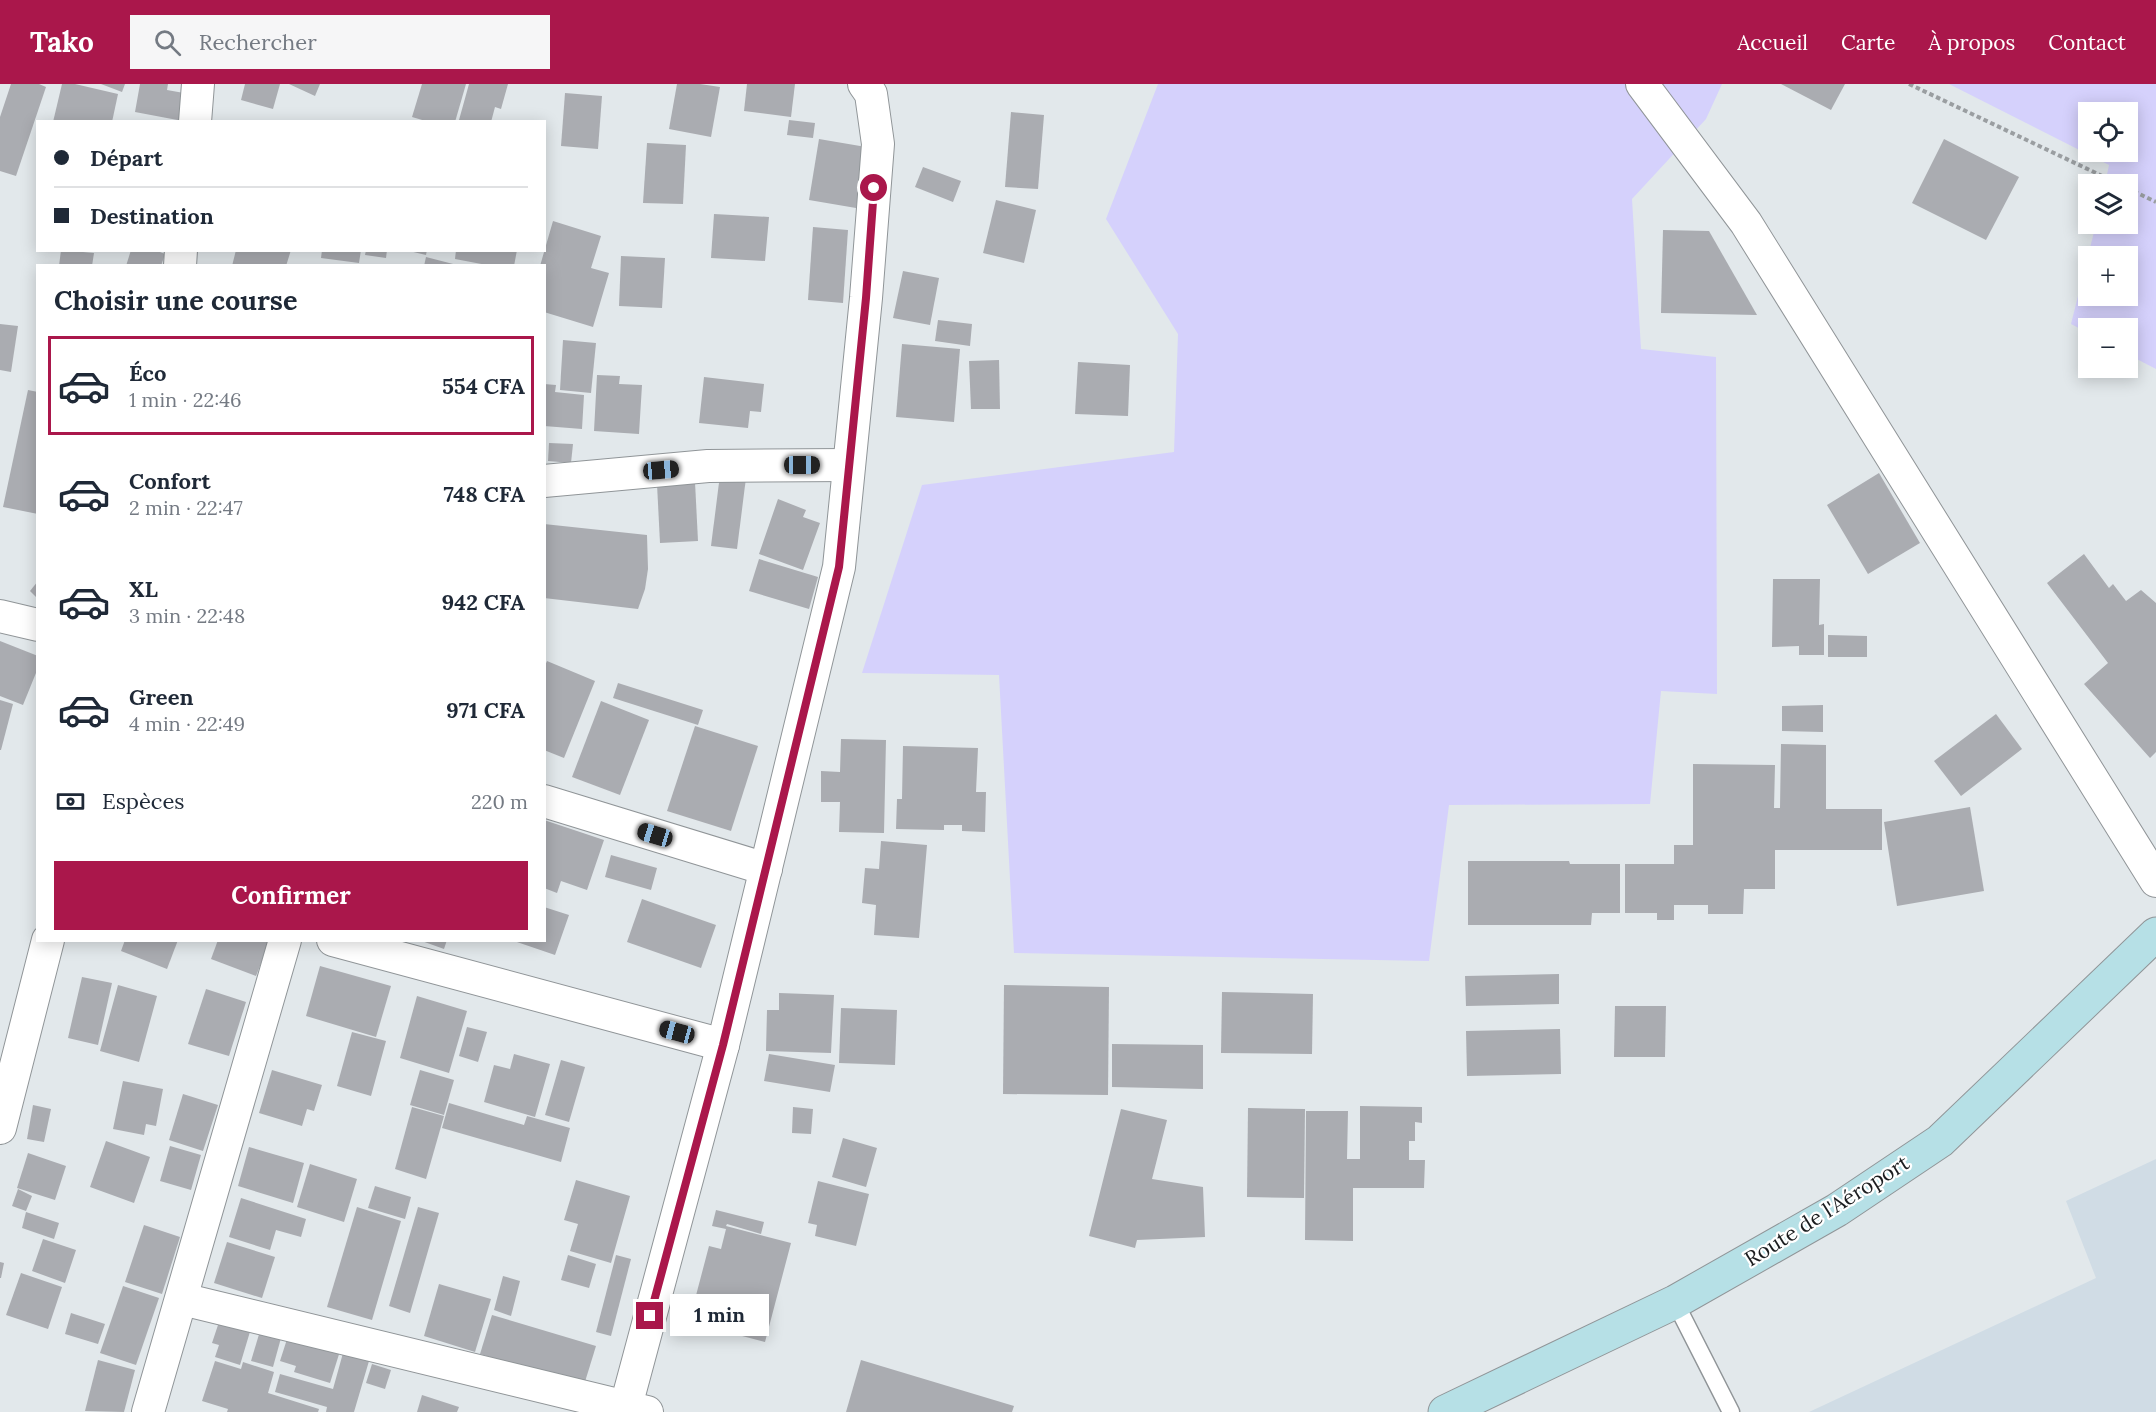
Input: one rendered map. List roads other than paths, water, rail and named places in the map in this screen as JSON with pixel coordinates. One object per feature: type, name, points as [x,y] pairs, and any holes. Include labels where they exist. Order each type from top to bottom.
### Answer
[{"type":"main road","name":"Route de l'Aéroport","points":[[1444,1412],[1676,1302],[1837,1210],[1940,1141],[2156,934]]},
{"type":"street","points":[[195,120],[198,84]]},
{"type":"street","points":[[182,1299],[637,1409],[839,567],[866,298],[878,144],[871,94],[864,84]]},
{"type":"street","points":[[1642,84],[1746,223],[2156,881]]},
{"type":"street","points":[[546,481],[708,466],[849,465]]},
{"type":"street","points":[[0,616],[36,625]]},
{"type":"street","points":[[546,802],[766,869]]},
{"type":"street","points":[[0,1128],[47,942]]},
{"type":"street","points":[[148,1412],[284,942]]},
{"type":"street","points":[[340,942],[723,1045]]},
{"type":"lane","points":[[1676,1302],[1731,1412]]}]
